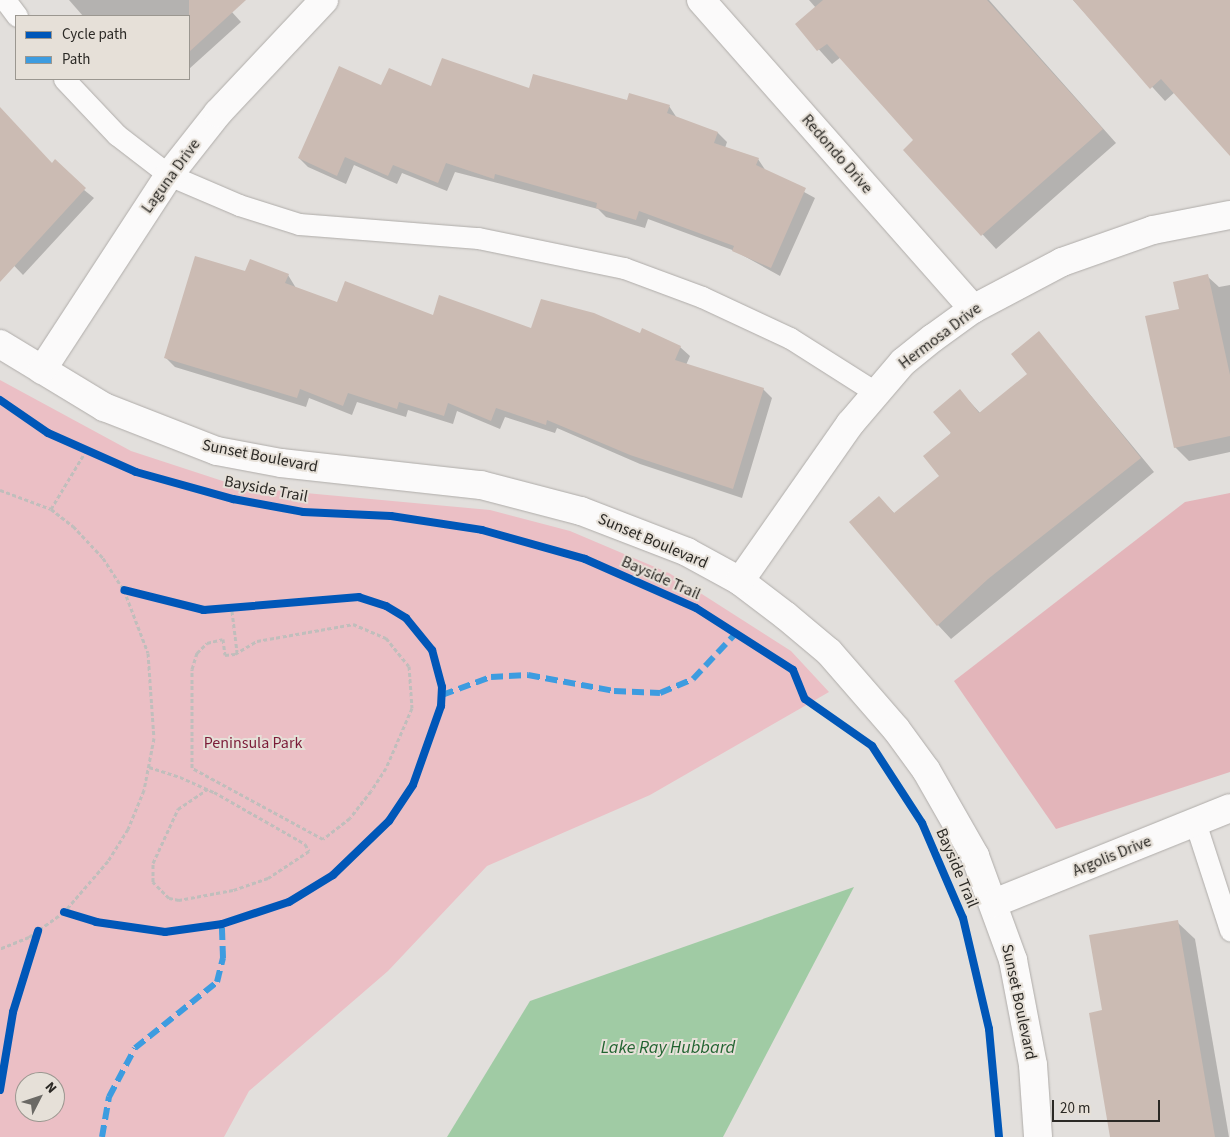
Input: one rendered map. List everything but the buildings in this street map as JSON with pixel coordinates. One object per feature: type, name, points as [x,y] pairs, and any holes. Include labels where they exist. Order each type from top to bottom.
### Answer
[{"type":"street","name":"Redondo Drive","points":[[701,0],[973,308]]},
{"type":"street","name":"Laguna Drive","points":[[42,370],[169,174],[218,113],[315,3]]},
{"type":"street","name":"Hermosa Drive","points":[[740,581],[875,392],[903,362],[973,308],[1107,244],[1230,214]]},
{"type":"street","name":"Sunset Boulevard","points":[[0,344],[104,407],[217,451],[281,463],[473,483],[526,495],[632,529],[740,581],[828,652],[896,729],[949,808],[994,903],[1024,1012],[1038,1137]]},
{"type":"street","name":"Argolis Drive","points":[[994,903],[1230,808]]},
{"type":"lane","points":[[5,0],[16,15]]},
{"type":"lane","points":[[65,80],[117,135],[169,174],[240,205],[299,224],[478,238],[624,268],[702,297],[790,338],[875,392]]},
{"type":"lane","points":[[1195,822],[1230,930]]},
{"type":"path","points":[[51,509],[83,448],[95,453]]},
{"type":"path","points":[[0,490],[51,509],[103,558],[138,620],[154,683],[154,738],[149,767],[128,829],[87,889],[38,931],[0,949]]},
{"type":"path","points":[[232,611],[237,653]]},
{"type":"path","points":[[353,624],[386,638],[409,666],[412,708],[386,768],[350,818],[332,836],[323,839],[192,768],[192,669],[197,653],[207,643],[223,639],[225,655],[237,653],[257,641],[353,624]]},
{"type":"path","points":[[149,767],[208,789],[305,844],[309,851],[268,878],[234,890],[179,900],[169,898],[153,882],[153,863],[178,809],[208,789]]},
{"type":"green space","name":"Peninsula Park","points":[[0,380],[131,451],[241,487],[490,510],[570,531],[669,573],[791,651],[829,692],[650,795],[487,866],[388,971],[249,1091],[224,1137],[0,1137]]},
{"type":"shaded area","points":[[1230,493],[1230,772],[1056,829],[954,681],[1185,502]]},
{"type":"water","name":"Lake Ray Hubbard","points":[[854,887],[723,1137],[447,1137],[530,1001]]},
{"type":"marked path","points":[[442,695],[491,677],[528,675],[614,691],[660,693],[693,679],[736,633]]},
{"type":"marked path","points":[[102,1137],[109,1097],[135,1048],[217,982],[223,958],[222,924]]},
{"type":"cycle path","name":"Bayside Trail","points":[[0,400],[48,433],[136,472],[233,499],[303,512],[391,516],[482,530],[585,559],[696,608],[793,670],[805,699],[872,746],[922,823],[963,918],[989,1029],[999,1137]]},
{"type":"cycle path","points":[[64,912],[96,922],[165,932],[222,924],[289,902],[333,875],[389,821],[413,785],[441,706],[442,687],[432,650],[406,618],[386,606],[359,597],[204,610],[124,590]]},
{"type":"cycle path","points":[[0,1090],[13,1012],[38,931]]}]
